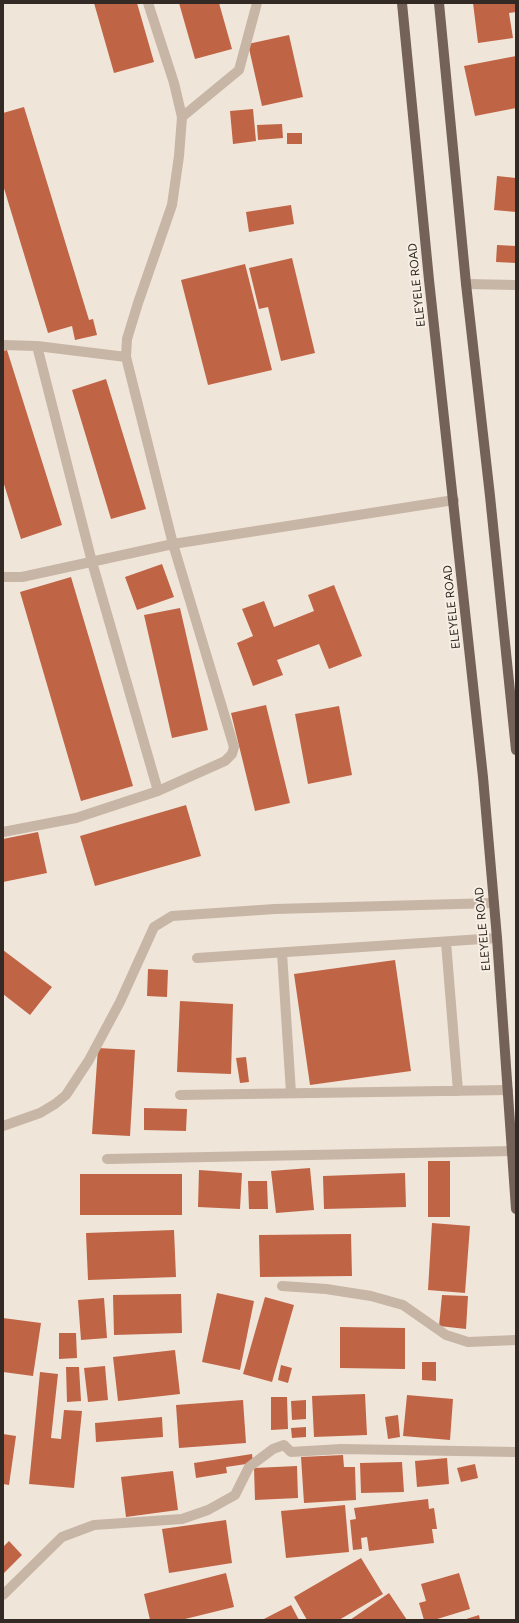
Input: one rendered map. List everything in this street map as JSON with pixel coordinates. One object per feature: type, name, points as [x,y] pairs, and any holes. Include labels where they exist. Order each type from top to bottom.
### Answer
[{"type":"main road","name":"ELEYELE ROAD","points":[[402,3],[429,280],[483,777],[497,938],[516,1209]]},
{"type":"main road","points":[[439,3],[466,284],[490,496],[516,750]]},
{"type":"street","points":[[3,832],[76,818],[158,791],[225,761],[232,754],[234,747],[172,544],[126,357],[127,339],[172,205],[179,156],[182,117],[174,83],[148,3]]},
{"type":"street","points":[[182,117],[238,70],[257,3]]},
{"type":"street","points":[[466,284],[516,286]]},
{"type":"street","points":[[3,345],[37,346],[126,357]]},
{"type":"street","points":[[37,346],[92,562],[158,791]]},
{"type":"street","points":[[3,578],[22,577],[172,544],[454,500]]},
{"type":"street","points":[[3,1126],[40,1113],[66,1095],[89,1060],[120,1002],[154,927],[172,916],[275,909],[494,903]]},
{"type":"street","points":[[197,958],[497,938]]},
{"type":"street","points":[[446,942],[458,1091]]},
{"type":"street","points":[[282,952],[291,1093]]},
{"type":"street","points":[[180,1094],[508,1090]]},
{"type":"street","points":[[107,1159],[512,1151]]},
{"type":"street","points":[[282,1286],[326,1289],[371,1296],[403,1305],[446,1335],[468,1342],[516,1340]]},
{"type":"street","points":[[3,1595],[62,1536],[94,1525],[182,1519],[208,1510],[235,1495],[249,1467],[273,1449],[284,1445],[291,1452],[341,1449],[516,1452]]},
{"type":"building","points":[[94,3],[137,3],[154,62],[114,73]]},
{"type":"building","points":[[179,3],[219,3],[232,49],[195,59]]},
{"type":"building","points":[[473,3],[516,3],[516,12],[509,13],[513,38],[478,43]]},
{"type":"building","points":[[289,35],[303,97],[262,106],[248,44]]},
{"type":"building","points":[[516,56],[516,108],[475,116],[464,66]]},
{"type":"building","points":[[24,107],[89,320],[93,319],[97,335],[75,340],[72,326],[48,333],[3,185],[3,113]]},
{"type":"building","points":[[253,109],[256,141],[233,144],[230,111]]},
{"type":"building","points":[[282,124],[283,138],[258,140],[257,125]]},
{"type":"building","points":[[287,133],[302,133],[302,144],[287,144]]},
{"type":"building","points":[[497,176],[516,178],[516,212],[494,210]]},
{"type":"building","points":[[291,205],[294,224],[249,232],[246,212]]},
{"type":"building","points":[[497,245],[516,246],[516,263],[496,262]]},
{"type":"building","points":[[292,258],[315,353],[281,361],[268,307],[259,309],[249,268]]},
{"type":"building","points":[[245,264],[272,370],[208,385],[181,280]]},
{"type":"building","points":[[7,350],[62,525],[21,539],[3,481],[3,351]]},
{"type":"building","points":[[106,379],[146,509],[111,519],[72,390]]},
{"type":"building","points":[[162,564],[174,597],[137,610],[125,577]]},
{"type":"building","points":[[71,577],[133,786],[81,801],[20,592]]},
{"type":"building","points":[[334,585],[362,656],[329,669],[319,644],[277,660],[283,675],[253,686],[237,643],[253,636],[242,609],[264,601],[274,627],[314,611],[308,595]]},
{"type":"building","points":[[180,608],[208,730],[172,738],[144,615]]},
{"type":"building","points":[[266,705],[290,803],[255,811],[231,713]]},
{"type":"building","points":[[339,706],[352,775],[308,784],[295,714]]},
{"type":"building","points":[[186,805],[201,856],[95,886],[80,836]]},
{"type":"building","points":[[38,832],[47,873],[3,882],[3,839]]},
{"type":"building","points":[[3,950],[52,987],[30,1015],[3,994]]},
{"type":"building","points":[[395,960],[411,1071],[310,1085],[294,974]]},
{"type":"building","points":[[148,969],[168,970],[167,997],[147,996]]},
{"type":"building","points":[[180,1001],[233,1004],[231,1074],[177,1072]]},
{"type":"building","points":[[98,1048],[135,1050],[130,1136],[92,1134]]},
{"type":"building","points":[[246,1057],[249,1082],[240,1083],[236,1058]]},
{"type":"building","points":[[144,1108],[187,1109],[186,1131],[144,1130]]},
{"type":"building","points":[[428,1161],[450,1161],[450,1217],[428,1217]]},
{"type":"building","points":[[310,1168],[314,1210],[276,1213],[271,1171]]},
{"type":"building","points":[[199,1170],[242,1173],[240,1209],[198,1207]]},
{"type":"building","points":[[405,1173],[406,1207],[324,1209],[323,1176]]},
{"type":"building","points":[[80,1174],[182,1174],[182,1215],[80,1215]]},
{"type":"building","points":[[248,1181],[267,1181],[268,1209],[249,1209]]},
{"type":"building","points":[[432,1223],[470,1226],[465,1293],[428,1290]]},
{"type":"building","points":[[174,1230],[176,1277],[88,1280],[86,1233]]},
{"type":"building","points":[[351,1234],[352,1276],[260,1277],[259,1235]]},
{"type":"building","points":[[217,1293],[254,1301],[240,1370],[202,1362]]},
{"type":"building","points":[[181,1294],[182,1333],[114,1335],[113,1295]]},
{"type":"building","points":[[442,1295],[468,1296],[466,1329],[439,1326]]},
{"type":"building","points":[[265,1297],[294,1305],[272,1382],[243,1374]]},
{"type":"building","points":[[104,1298],[107,1338],[81,1340],[78,1300]]},
{"type":"building","points":[[3,1318],[41,1323],[33,1376],[3,1372]]},
{"type":"building","points":[[340,1327],[405,1328],[405,1369],[340,1368]]},
{"type":"building","points":[[59,1333],[76,1333],[77,1358],[59,1359]]},
{"type":"building","points":[[175,1350],[180,1394],[118,1401],[113,1357]]},
{"type":"building","points":[[422,1362],[436,1362],[436,1381],[422,1380]]},
{"type":"building","points":[[281,1365],[292,1368],[288,1383],[278,1380]]},
{"type":"building","points":[[105,1366],[108,1400],[88,1402],[84,1368]]},
{"type":"building","points":[[66,1367],[79,1367],[81,1401],[67,1402]]},
{"type":"building","points":[[40,1372],[58,1374],[51,1438],[61,1439],[64,1410],[82,1411],[74,1488],[29,1484]]},
{"type":"building","points":[[365,1394],[367,1435],[314,1437],[312,1396]]},
{"type":"building","points":[[407,1395],[453,1399],[450,1440],[403,1436]]},
{"type":"building","points":[[271,1397],[287,1397],[288,1429],[271,1430]]},
{"type":"building","points":[[243,1400],[246,1443],[179,1448],[176,1405]]},
{"type":"building","points":[[306,1400],[306,1419],[292,1420],[291,1401]]},
{"type":"building","points":[[398,1415],[400,1437],[388,1439],[385,1417]]},
{"type":"building","points":[[162,1417],[163,1437],[96,1442],[95,1423]]},
{"type":"building","points":[[306,1427],[306,1437],[292,1438],[291,1428]]},
{"type":"building","points":[[3,1434],[16,1436],[9,1485],[3,1484]]},
{"type":"building","points":[[252,1454],[253,1463],[226,1467],[227,1473],[196,1478],[194,1463]]},
{"type":"building","points":[[343,1455],[344,1467],[355,1467],[356,1500],[304,1503],[301,1457]]},
{"type":"building","points":[[447,1458],[449,1484],[417,1487],[415,1461]]},
{"type":"building","points":[[402,1462],[404,1492],[361,1493],[360,1463]]},
{"type":"building","points":[[475,1464],[478,1478],[461,1482],[457,1468]]},
{"type":"building","points":[[297,1466],[298,1498],[255,1500],[254,1468]]},
{"type":"building","points":[[173,1471],[178,1510],[126,1517],[121,1477]]},
{"type":"building","points":[[428,1499],[429,1509],[434,1508],[437,1529],[432,1529],[434,1543],[369,1551],[367,1537],[361,1538],[362,1549],[353,1550],[350,1520],[356,1519],[354,1508]]},
{"type":"building","points":[[345,1505],[349,1552],[286,1558],[281,1511]]},
{"type":"building","points":[[226,1520],[232,1563],[169,1573],[162,1529]]},
{"type":"building","points":[[9,1541],[22,1555],[3,1574],[3,1547]]},
{"type":"building","points":[[361,1558],[383,1594],[339,1620],[307,1620],[294,1597]]},
{"type":"building","points":[[226,1573],[234,1607],[181,1620],[150,1620],[144,1594]]},
{"type":"building","points":[[459,1573],[470,1609],[434,1620],[424,1620],[419,1603],[426,1601],[421,1584]]},
{"type":"building","points":[[389,1593],[407,1620],[350,1620]]},
{"type":"building","points":[[291,1605],[299,1620],[262,1620]]},
{"type":"building","points":[[479,1615],[480,1620],[463,1620]]}]
